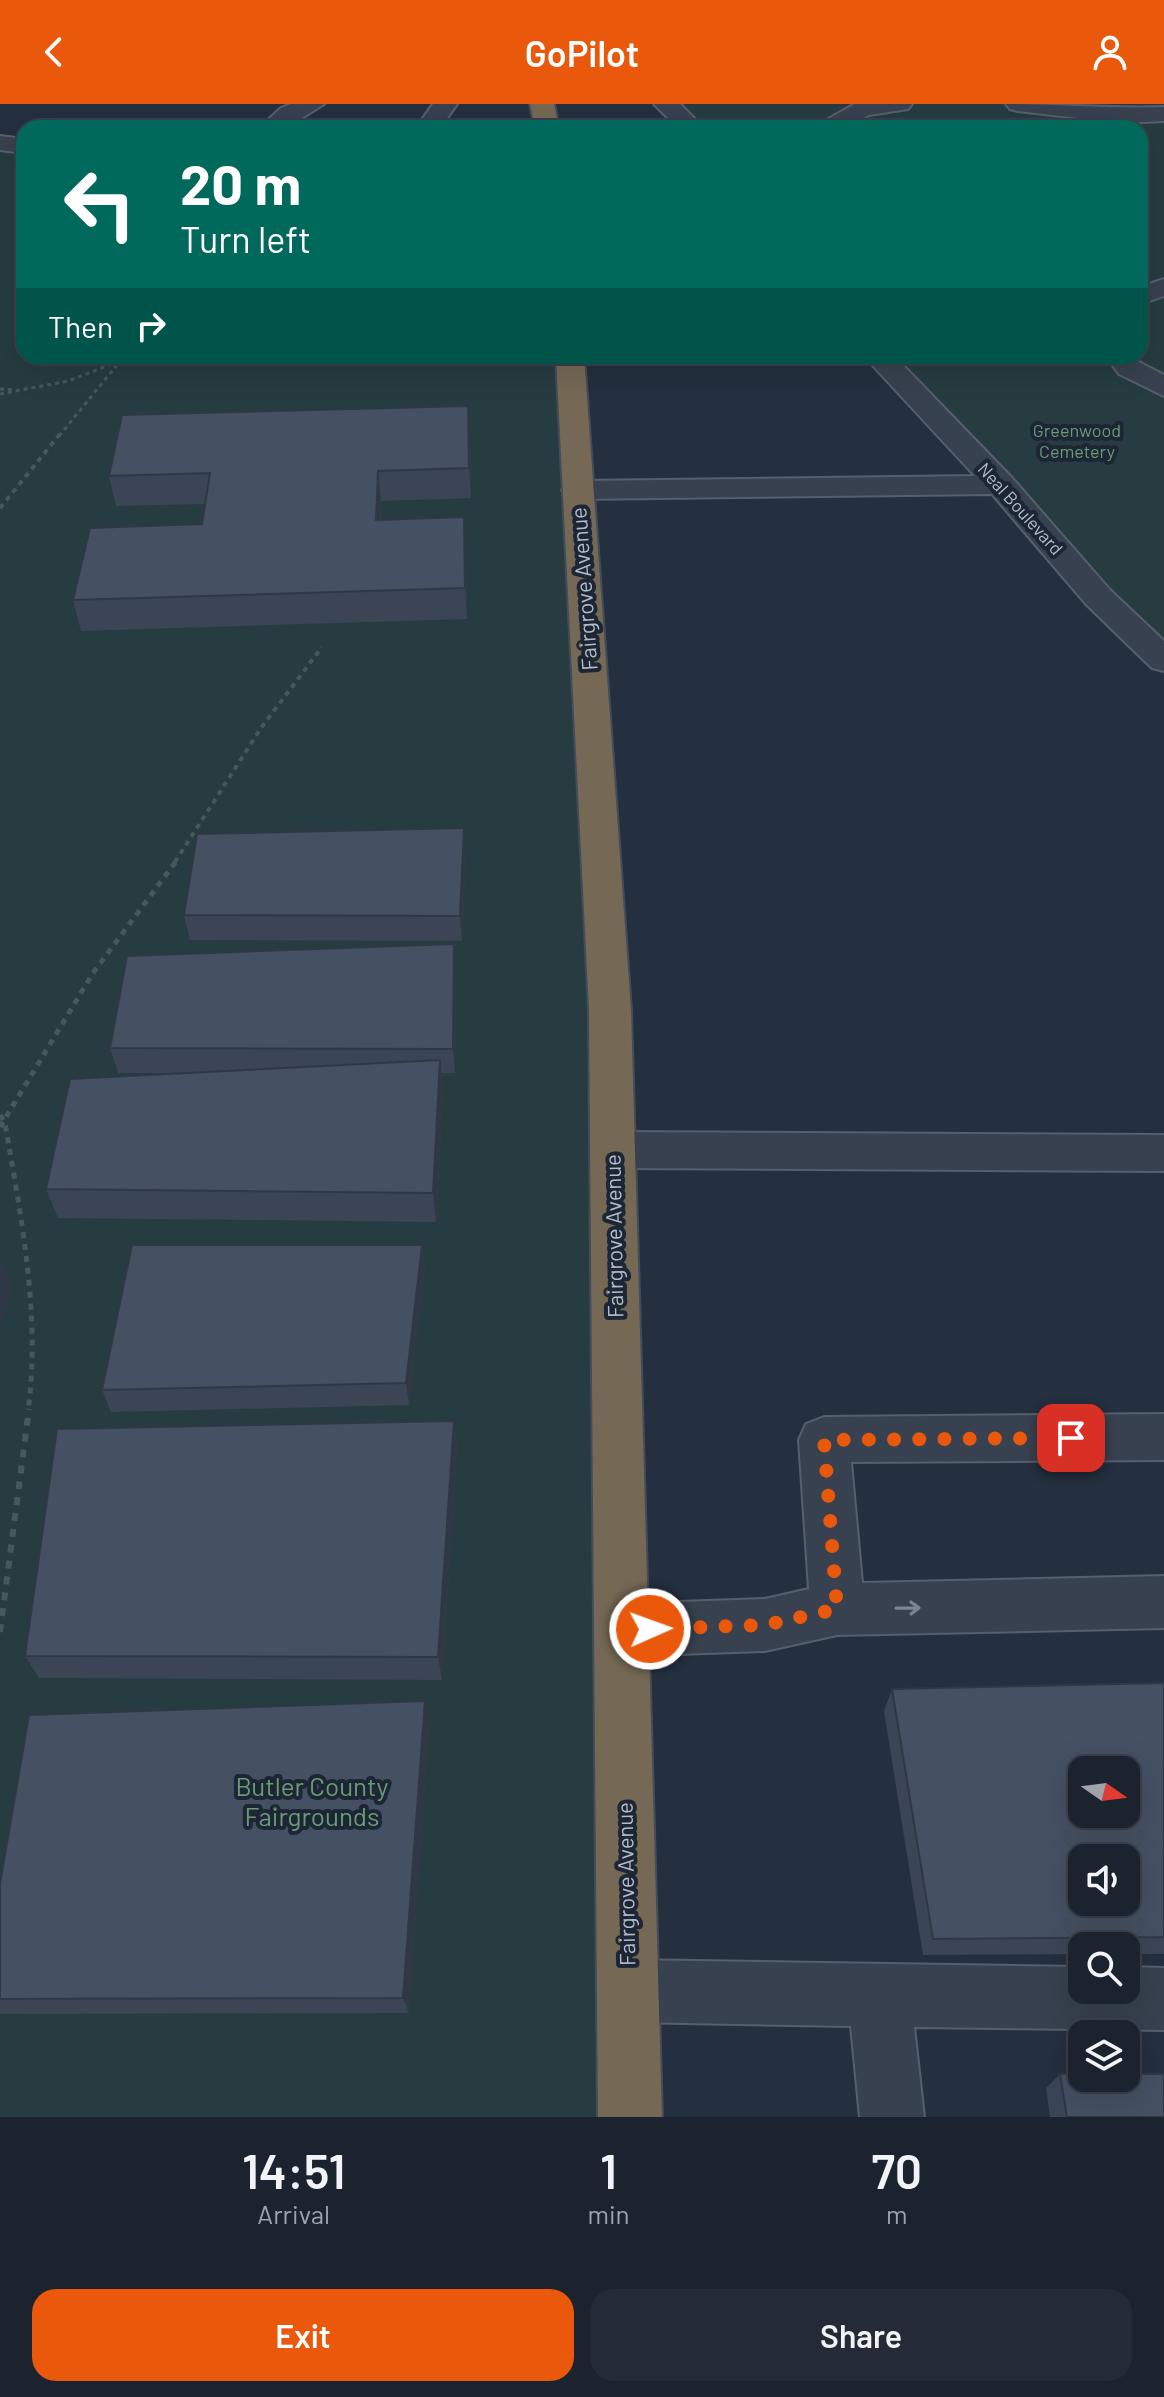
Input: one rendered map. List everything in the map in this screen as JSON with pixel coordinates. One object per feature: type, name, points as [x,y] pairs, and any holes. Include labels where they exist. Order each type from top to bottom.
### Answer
[{"type":"highway","name":"Fairgrove Avenue","points":[[570,364],[610,1010],[630,2117]]},
{"type":"street","points":[[281,120],[289,113],[312,104]]},
{"type":"street","points":[[666,104],[683,120]]},
{"type":"street","points":[[843,120],[863,109],[900,104]]},
{"type":"street","points":[[1018,104],[1122,116],[1164,114]]},
{"type":"street","name":"Neal Boulevard","points":[[886,364],[1001,485],[1098,597],[1164,660]]},
{"type":"street","points":[[1126,364],[1164,387]]},
{"type":"street","points":[[578,490],[1001,485]]},
{"type":"street","points":[[613,1150],[1164,1153]]},
{"type":"street","points":[[837,1609],[824,1440],[1164,1437]]},
{"type":"street","points":[[621,1630],[765,1625],[837,1609],[1164,1602]]},
{"type":"street","points":[[628,1991],[1164,1999]]},
{"type":"street","points":[[879,1995],[892,2117]]},
{"type":"path","points":[[0,392],[35,390],[117,365]]},
{"type":"path","points":[[0,508],[117,365]]},
{"type":"path","points":[[2,1124],[93,973],[188,845],[261,728],[322,647]]},
{"type":"path","points":[[0,1115],[24,1232],[33,1375],[0,1632]]},
{"type":"green space","name":"Greenwood Cemetery","points":[[666,104],[1164,104],[1164,660],[886,364],[1148,364],[1148,120],[683,120]]},
{"type":"green space","name":"Butler County Fairgrounds","points":[[0,143],[16,145],[16,364],[570,364],[630,2117],[0,2117]]},
{"type":"building","points":[[468,406],[469,468],[378,471],[376,520],[464,517],[465,588],[73,600],[90,528],[202,524],[210,473],[109,476],[122,415]]},
{"type":"building","points":[[464,828],[460,916],[184,915],[197,834]]},
{"type":"building","points":[[454,944],[453,1049],[110,1048],[127,956]]},
{"type":"building","points":[[440,1060],[433,1193],[46,1189],[70,1079]]},
{"type":"building","points":[[132,1245],[422,1245],[406,1383],[102,1390]]},
{"type":"building","points":[[454,1421],[438,1657],[25,1656],[57,1429]]},
{"type":"building","points":[[1164,1683],[1164,1937],[1140,1937],[1140,1932],[1068,1932],[1068,1938],[933,1939],[892,1689]]},
{"type":"building","points":[[425,1701],[403,1998],[0,1999],[0,1884],[29,1715]]},
{"type":"building","points":[[1060,2074],[1068,2074],[1068,2092],[1140,2092],[1140,2074],[1164,2074],[1164,2117],[1067,2117]]},
{"type":"route","points":[[650,1629],[765,1625],[837,1609],[824,1440],[1071,1438]]}]
